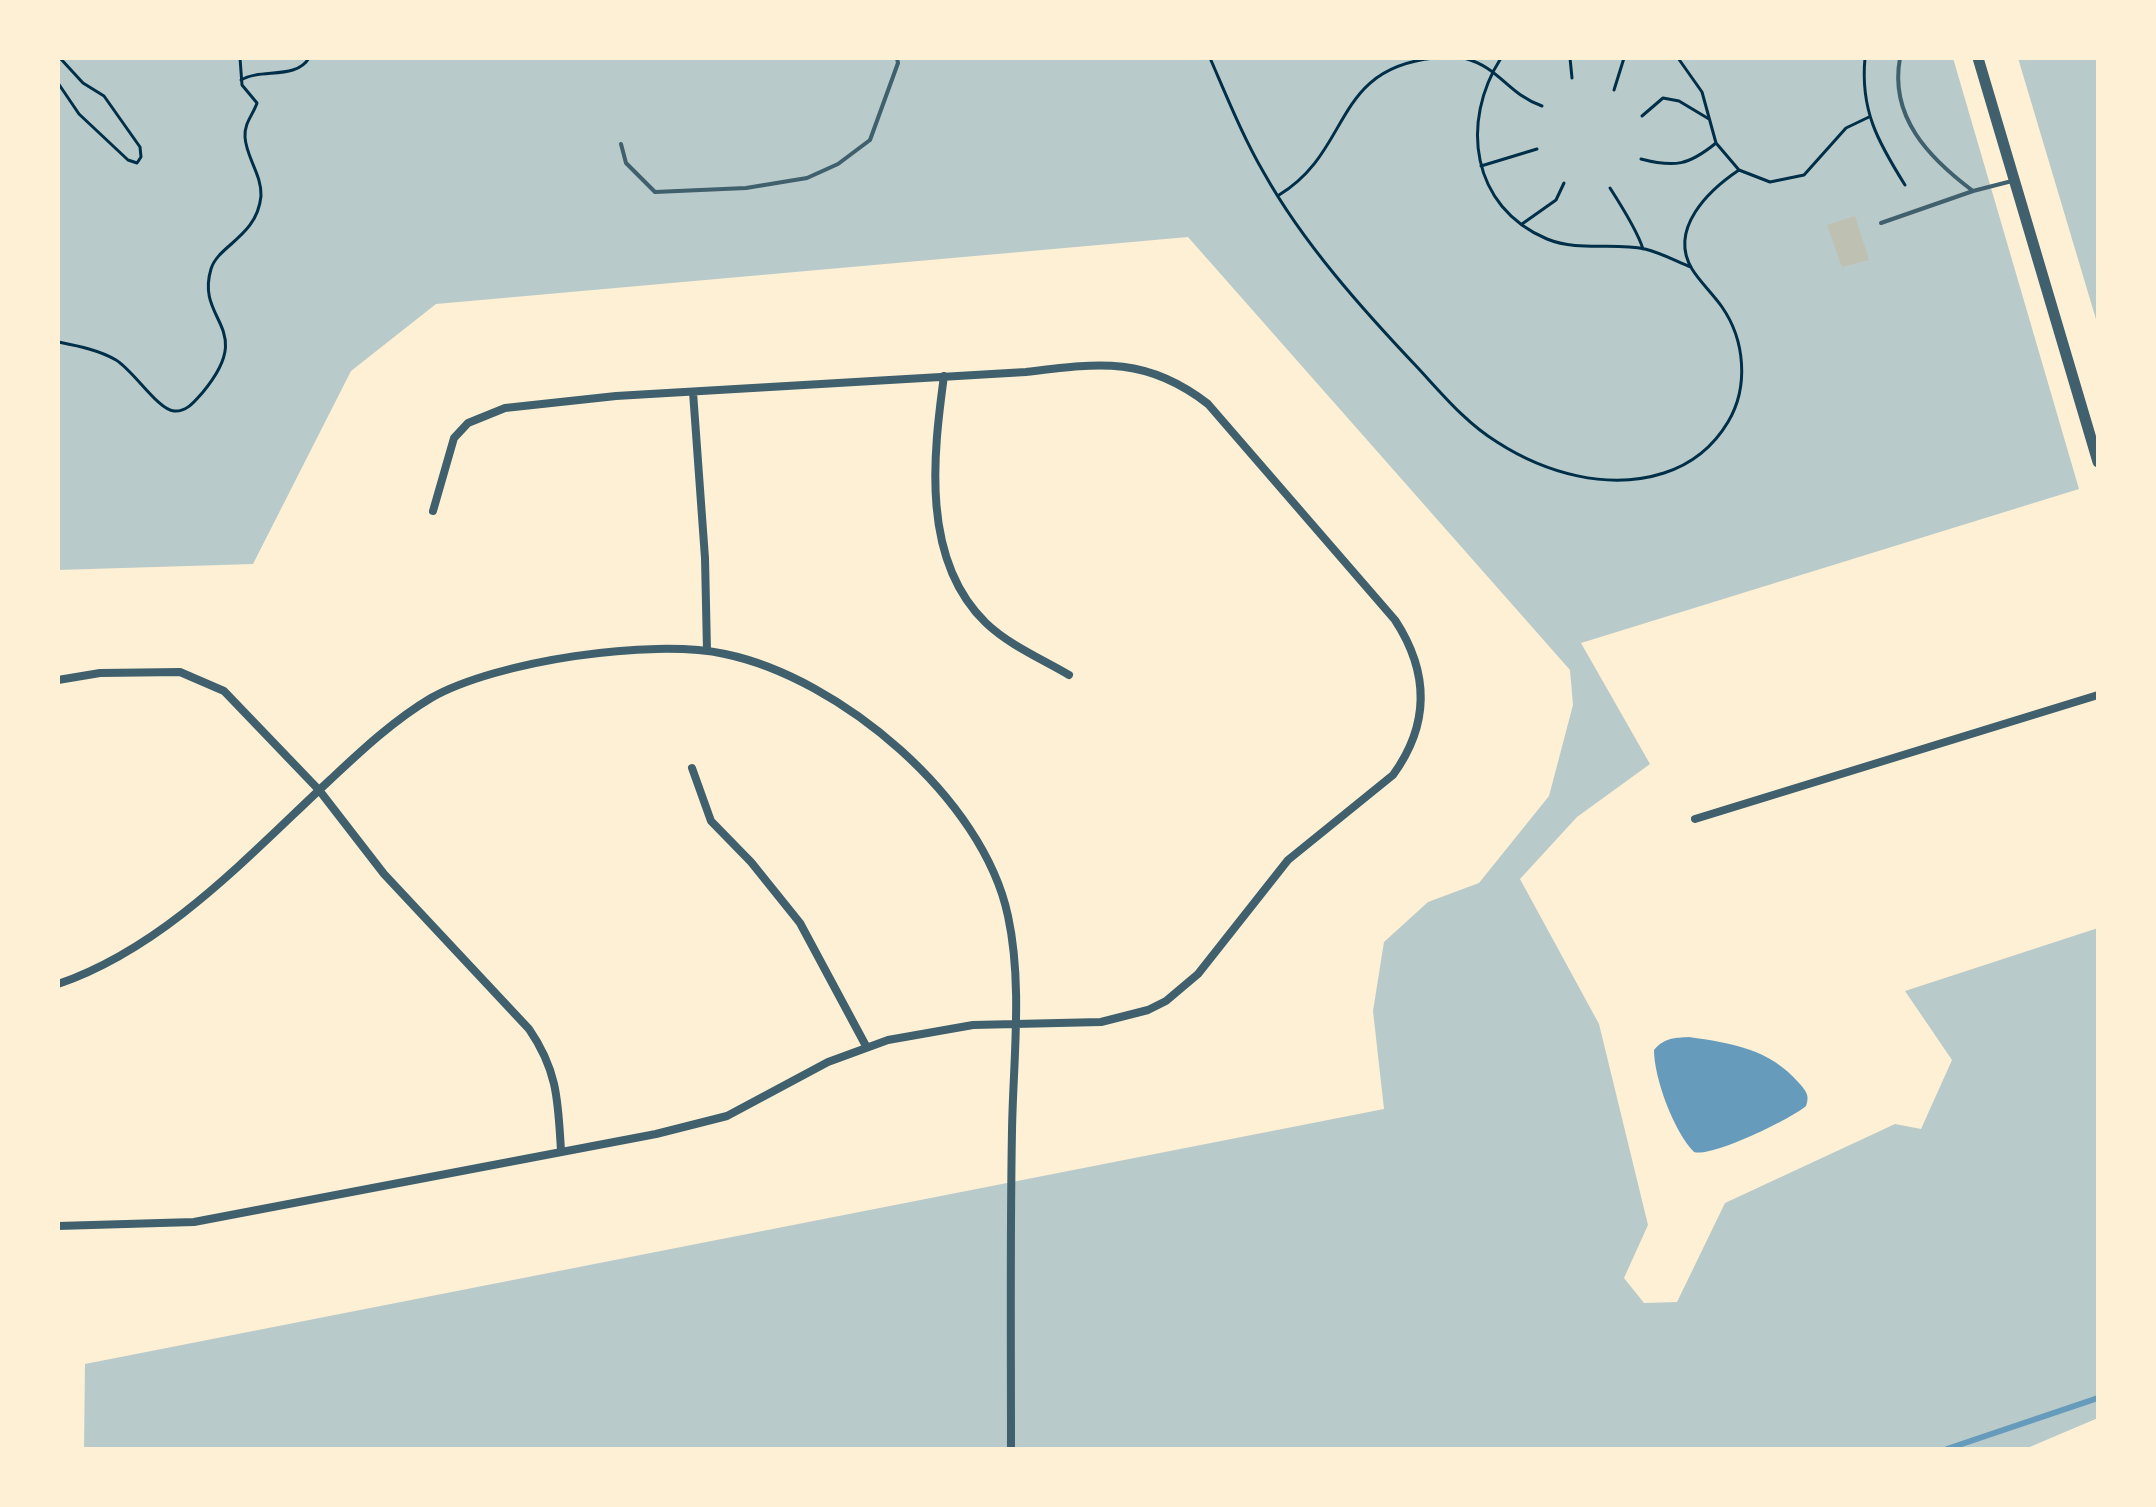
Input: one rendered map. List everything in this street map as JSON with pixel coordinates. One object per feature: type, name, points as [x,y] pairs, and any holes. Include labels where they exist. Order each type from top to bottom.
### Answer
[{"type":"street","points":[[1978,58],[2098,462]]},
{"type":"street","points":[[58,1226],[204,1220],[681,1129],[727,1116],[828,1062],[866,1046],[946,1027],[1117,1020],[1148,1010],[1182,989],[1213,958],[1288,860],[1393,775],[1405,758],[1421,719],[1421,676],[1411,647],[1395,620],[1223,420],[1173,379],[1113,364],[526,405],[485,414],[468,423],[454,438],[433,511]]},
{"type":"street","points":[[944,376],[935,442],[941,534],[951,572],[985,622],[1069,675]]},
{"type":"street","points":[[693,392],[707,651]]},
{"type":"street","points":[[58,984],[117,958],[154,935],[405,715],[464,682],[508,669],[659,650],[707,651],[751,660],[807,685],[903,754],[944,792],[990,862],[1008,917],[1013,1025],[1011,1449]]},
{"type":"street","points":[[58,680],[84,674],[180,672],[211,682],[249,714],[319,790],[376,864],[506,1003],[538,1043],[557,1084],[561,1151]]},
{"type":"street","points":[[1695,819],[2098,695]]},
{"type":"street","points":[[692,768],[711,821],[760,872],[800,923],[866,1046]]},
{"type":"lane","points":[[621,144],[626,163],[655,192],[746,188],[807,178],[838,164],[870,140],[898,63],[897,58]]},
{"type":"lane","points":[[1900,58],[1900,101],[1911,129],[1930,155],[1973,191]]},
{"type":"lane","points":[[1881,223],[2015,180]]},
{"type":"path","points":[[58,83],[79,114],[128,160],[137,163],[141,157],[140,147],[104,96],[83,83],[60,58]]},
{"type":"path","points":[[58,342],[103,353],[118,361],[143,382],[162,407],[175,411],[189,408],[210,384],[226,359],[228,346],[208,290],[211,267],[219,255],[238,242],[250,225],[261,196],[245,137],[248,119],[257,103],[241,80],[240,58]]},
{"type":"path","points":[[241,80],[254,73],[289,72],[305,64],[309,58]]},
{"type":"path","points":[[1210,58],[1265,175],[1352,295],[1472,425],[1529,459],[1567,474],[1597,480],[1629,480],[1676,470],[1698,458],[1720,435],[1735,411],[1742,387],[1738,339],[1724,310],[1691,267],[1687,243],[1697,207],[1707,193],[1739,170]]},
{"type":"path","points":[[1279,195],[1295,185],[1323,156],[1358,92],[1390,68],[1434,58]]},
{"type":"path","points":[[1464,58],[1494,69],[1510,90],[1542,106]]},
{"type":"path","points":[[1501,58],[1494,69],[1475,125],[1481,166],[1497,198],[1522,224],[1546,239],[1567,245],[1643,249],[1691,267]]},
{"type":"path","points":[[1570,58],[1572,78]]},
{"type":"path","points":[[1614,90],[1624,58]]},
{"type":"path","points":[[1678,58],[1702,92],[1716,143],[1739,170],[1770,182],[1804,175],[1846,128],[1869,117]]},
{"type":"path","points":[[1865,58],[1863,91],[1869,117],[1905,185]]},
{"type":"path","points":[[1642,116],[1663,98],[1679,101],[1709,119]]},
{"type":"path","points":[[1641,159],[1668,166],[1681,163],[1716,143]]},
{"type":"path","points":[[1481,166],[1537,149]]},
{"type":"path","points":[[1522,224],[1556,200],[1564,183]]},
{"type":"path","points":[[1610,188],[1639,235],[1643,249]]},
{"type":"shaded area","points":[[58,58],[1953,58],[2079,489],[1581,643],[1650,764],[1577,817],[1520,879],[1599,1024],[1648,1225],[1624,1278],[1644,1303],[1677,1302],[1725,1203],[1895,1124],[1921,1129],[1952,1060],[1905,991],[2098,928],[2098,1418],[2025,1449],[84,1449],[85,1364],[1384,1109],[1373,1011],[1384,942],[1428,902],[1479,883],[1549,796],[1573,705],[1570,670],[1188,237],[436,304],[351,371],[253,564],[58,570]]},
{"type":"shaded area","points":[[2018,58],[2098,58],[2098,326]]},
{"type":"water","points":[[1689,1037],[1735,1045],[1775,1062],[1805,1091],[1808,1099],[1806,1106],[1733,1144],[1694,1152],[1679,1132],[1666,1104],[1657,1075],[1654,1050],[1666,1040]]},
{"type":"building","points":[[1855,216],[1869,260],[1842,267],[1827,225]]},
{"type":"waterway","points":[[1947,1449],[2098,1398]]}]
